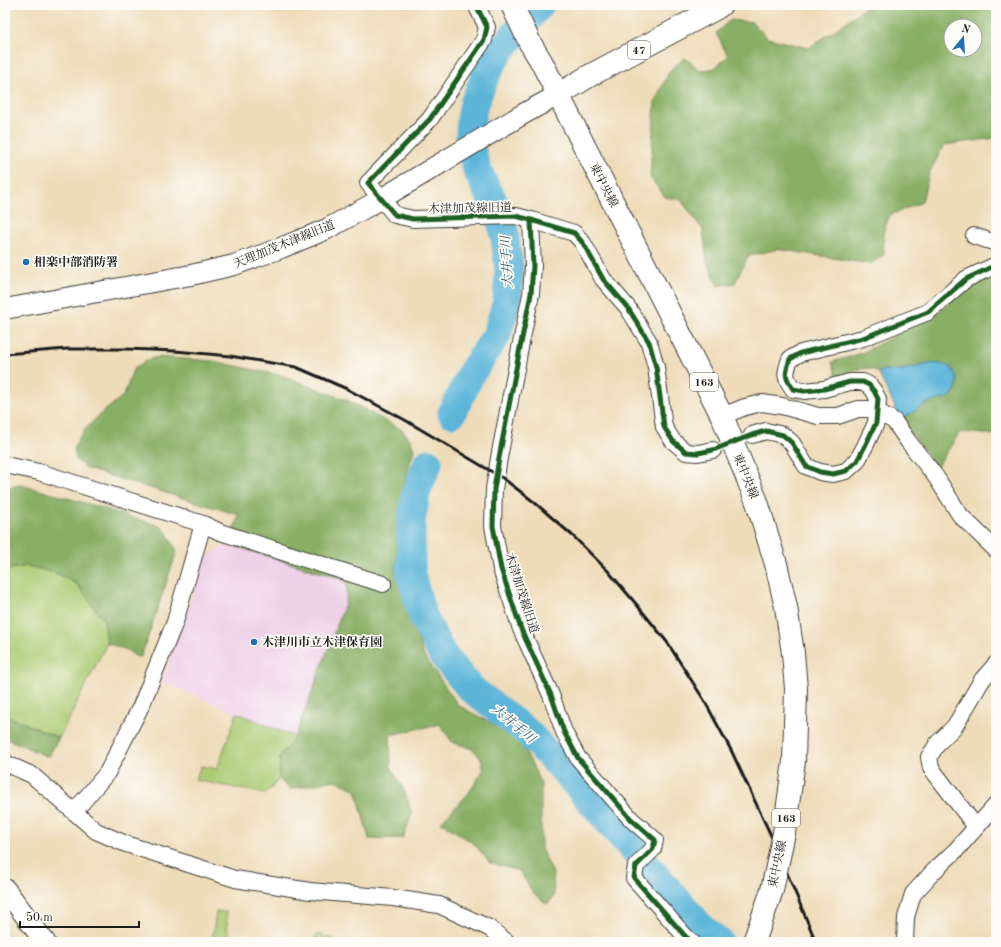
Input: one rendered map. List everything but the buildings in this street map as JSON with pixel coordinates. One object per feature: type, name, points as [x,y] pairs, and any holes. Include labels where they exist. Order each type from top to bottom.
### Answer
[{"type":"main road","name":"47","points":[[558,95],[589,76],[721,5]]},
{"type":"main road","name":"東中央線","points":[[514,8],[722,416],[757,502],[776,564],[786,607],[793,653],[796,689],[794,761],[784,833],[772,890],[754,942]]},
{"type":"street","name":"木津加茂線旧道","points":[[476,5],[487,27],[484,40],[430,119],[368,184],[395,215],[413,219],[484,217],[524,218],[534,266],[531,294],[518,356],[494,489],[493,526],[499,562],[521,629],[551,695],[564,732],[578,758],[631,819],[655,840],[654,849],[636,866],[634,878],[692,942]]},
{"type":"street","name":"天理加茂木津線旧道","points":[[5,309],[191,275],[234,265],[281,248],[327,229],[558,95]]},
{"type":"street","points":[[524,218],[574,233],[583,243],[603,279],[628,308],[649,342],[656,367],[664,427],[673,441],[686,452],[698,453],[713,450]]},
{"type":"street","points":[[974,236],[996,243]]},
{"type":"street","points":[[752,435],[766,431],[782,435],[792,443],[806,466],[820,472],[833,474],[846,471],[857,461],[876,423],[878,399],[874,391],[869,385],[863,382],[850,382],[824,389],[804,391],[793,389],[786,379],[786,369],[790,359],[801,353],[863,338],[928,312],[966,279],[996,265]]},
{"type":"street","points":[[722,416],[745,407],[762,403],[782,406],[818,416],[838,416],[858,409],[869,409],[877,412],[894,421],[936,477],[960,515],[996,550]]},
{"type":"street","points":[[5,464],[39,472],[203,524],[220,532],[383,584]]},
{"type":"street","points":[[74,812],[107,772],[141,706],[175,622],[203,524]]},
{"type":"street","points":[[976,827],[931,768],[929,757],[938,743],[955,726],[982,680],[996,664]]},
{"type":"street","points":[[5,763],[32,775],[96,831],[126,844],[235,879],[310,891],[392,898],[439,905],[489,928],[507,942]]},
{"type":"street","points":[[905,942],[906,917],[913,894],[957,849],[996,805]]},
{"type":"street","points":[[5,890],[46,942]]},
{"type":"shaded area","name":"木津川市立木津保育園","points":[[228,544],[342,579],[347,585],[346,601],[295,737],[162,682],[205,557]]},
{"type":"green space","points":[[871,5],[996,5],[996,138],[944,145],[929,173],[922,202],[890,215],[883,233],[884,255],[870,264],[778,249],[748,256],[735,283],[718,286],[707,262],[703,230],[681,200],[665,197],[650,177],[655,101],[670,70],[685,58],[701,71],[715,68],[728,56],[716,33],[730,20],[752,22],[768,38],[808,48],[863,9]]},
{"type":"green space","points":[[996,271],[996,435],[960,432],[936,468],[901,418],[927,404],[949,397],[955,391],[956,387],[933,363],[903,370],[883,370],[880,371],[879,374],[875,370],[865,368],[853,370],[837,376],[832,362],[862,353],[937,313],[968,285]]},
{"type":"green space","points":[[158,357],[213,361],[283,376],[349,401],[402,430],[410,439],[414,450],[406,478],[398,522],[396,571],[424,656],[458,705],[516,737],[530,760],[541,784],[541,849],[553,873],[554,897],[547,904],[533,893],[520,871],[490,863],[473,843],[441,822],[468,794],[484,769],[481,759],[473,749],[452,742],[440,724],[390,735],[391,767],[404,790],[412,814],[403,838],[369,839],[356,790],[335,780],[290,789],[279,779],[280,756],[295,737],[346,601],[347,585],[342,579],[228,544],[239,515],[87,469],[76,460],[74,446],[83,432],[97,417],[124,395],[133,370],[146,360]]},
{"type":"green space","points":[[21,485],[163,527],[177,551],[141,657],[135,656],[127,650],[107,643],[104,621],[77,584],[56,573],[27,566],[5,570],[5,487]]},
{"type":"green space","points":[[27,566],[56,573],[77,584],[104,621],[107,643],[59,738],[5,715],[5,654],[8,654],[10,649],[5,645],[5,570]]},
{"type":"green space","points":[[237,713],[295,737],[280,756],[279,779],[266,794],[195,780],[201,766],[217,769]]},
{"type":"green space","points":[[5,715],[59,738],[48,757],[5,738]]},
{"type":"green space","points":[[216,912],[226,912],[228,933],[240,942],[212,942]]},
{"type":"green space","points":[[317,934],[340,942],[314,942]]},
{"type":"water","points":[[933,363],[946,365],[951,368],[957,380],[955,392],[944,399],[928,403],[901,418],[879,374],[880,371],[903,370]]},
{"type":"waterway","name":"大井手川","points":[[452,413],[472,372],[496,336],[507,302],[509,270],[504,231],[495,205],[477,170],[472,152],[470,134],[474,104],[485,77],[500,51],[540,5]]},
{"type":"waterway","name":"大井手川","points":[[428,463],[416,493],[411,523],[411,575],[422,614],[442,654],[470,688],[528,733],[566,773],[700,926],[719,942]]},
{"type":"railway","points":[[5,354],[67,349],[175,351],[230,356],[296,367],[347,389],[405,420],[504,479],[534,502],[573,536],[608,571],[667,642],[704,700],[731,750],[774,842],[816,942]]},
{"type":"cycle path","points":[[476,5],[487,27],[484,40],[430,119],[368,183],[395,215],[413,219],[516,216],[574,233],[583,243],[603,279],[628,308],[649,342],[656,367],[664,427],[673,441],[686,452],[698,453],[713,450],[766,431],[783,435],[792,443],[806,466],[820,472],[833,474],[846,471],[857,461],[876,423],[878,399],[869,385],[863,382],[850,382],[824,389],[804,391],[793,389],[786,375],[790,359],[801,353],[863,338],[928,312],[966,279],[996,265]]},
{"type":"cycle path","points":[[531,220],[533,266],[531,294],[494,489],[493,526],[501,569],[521,629],[551,695],[564,732],[578,758],[631,819],[655,840],[653,849],[636,866],[634,878],[692,942]]},
{"type":"place","name":"相楽中部消防署","points":[[26,262]]},
{"type":"place","name":"木津川市立木津保育園","points":[[254,642]]}]
